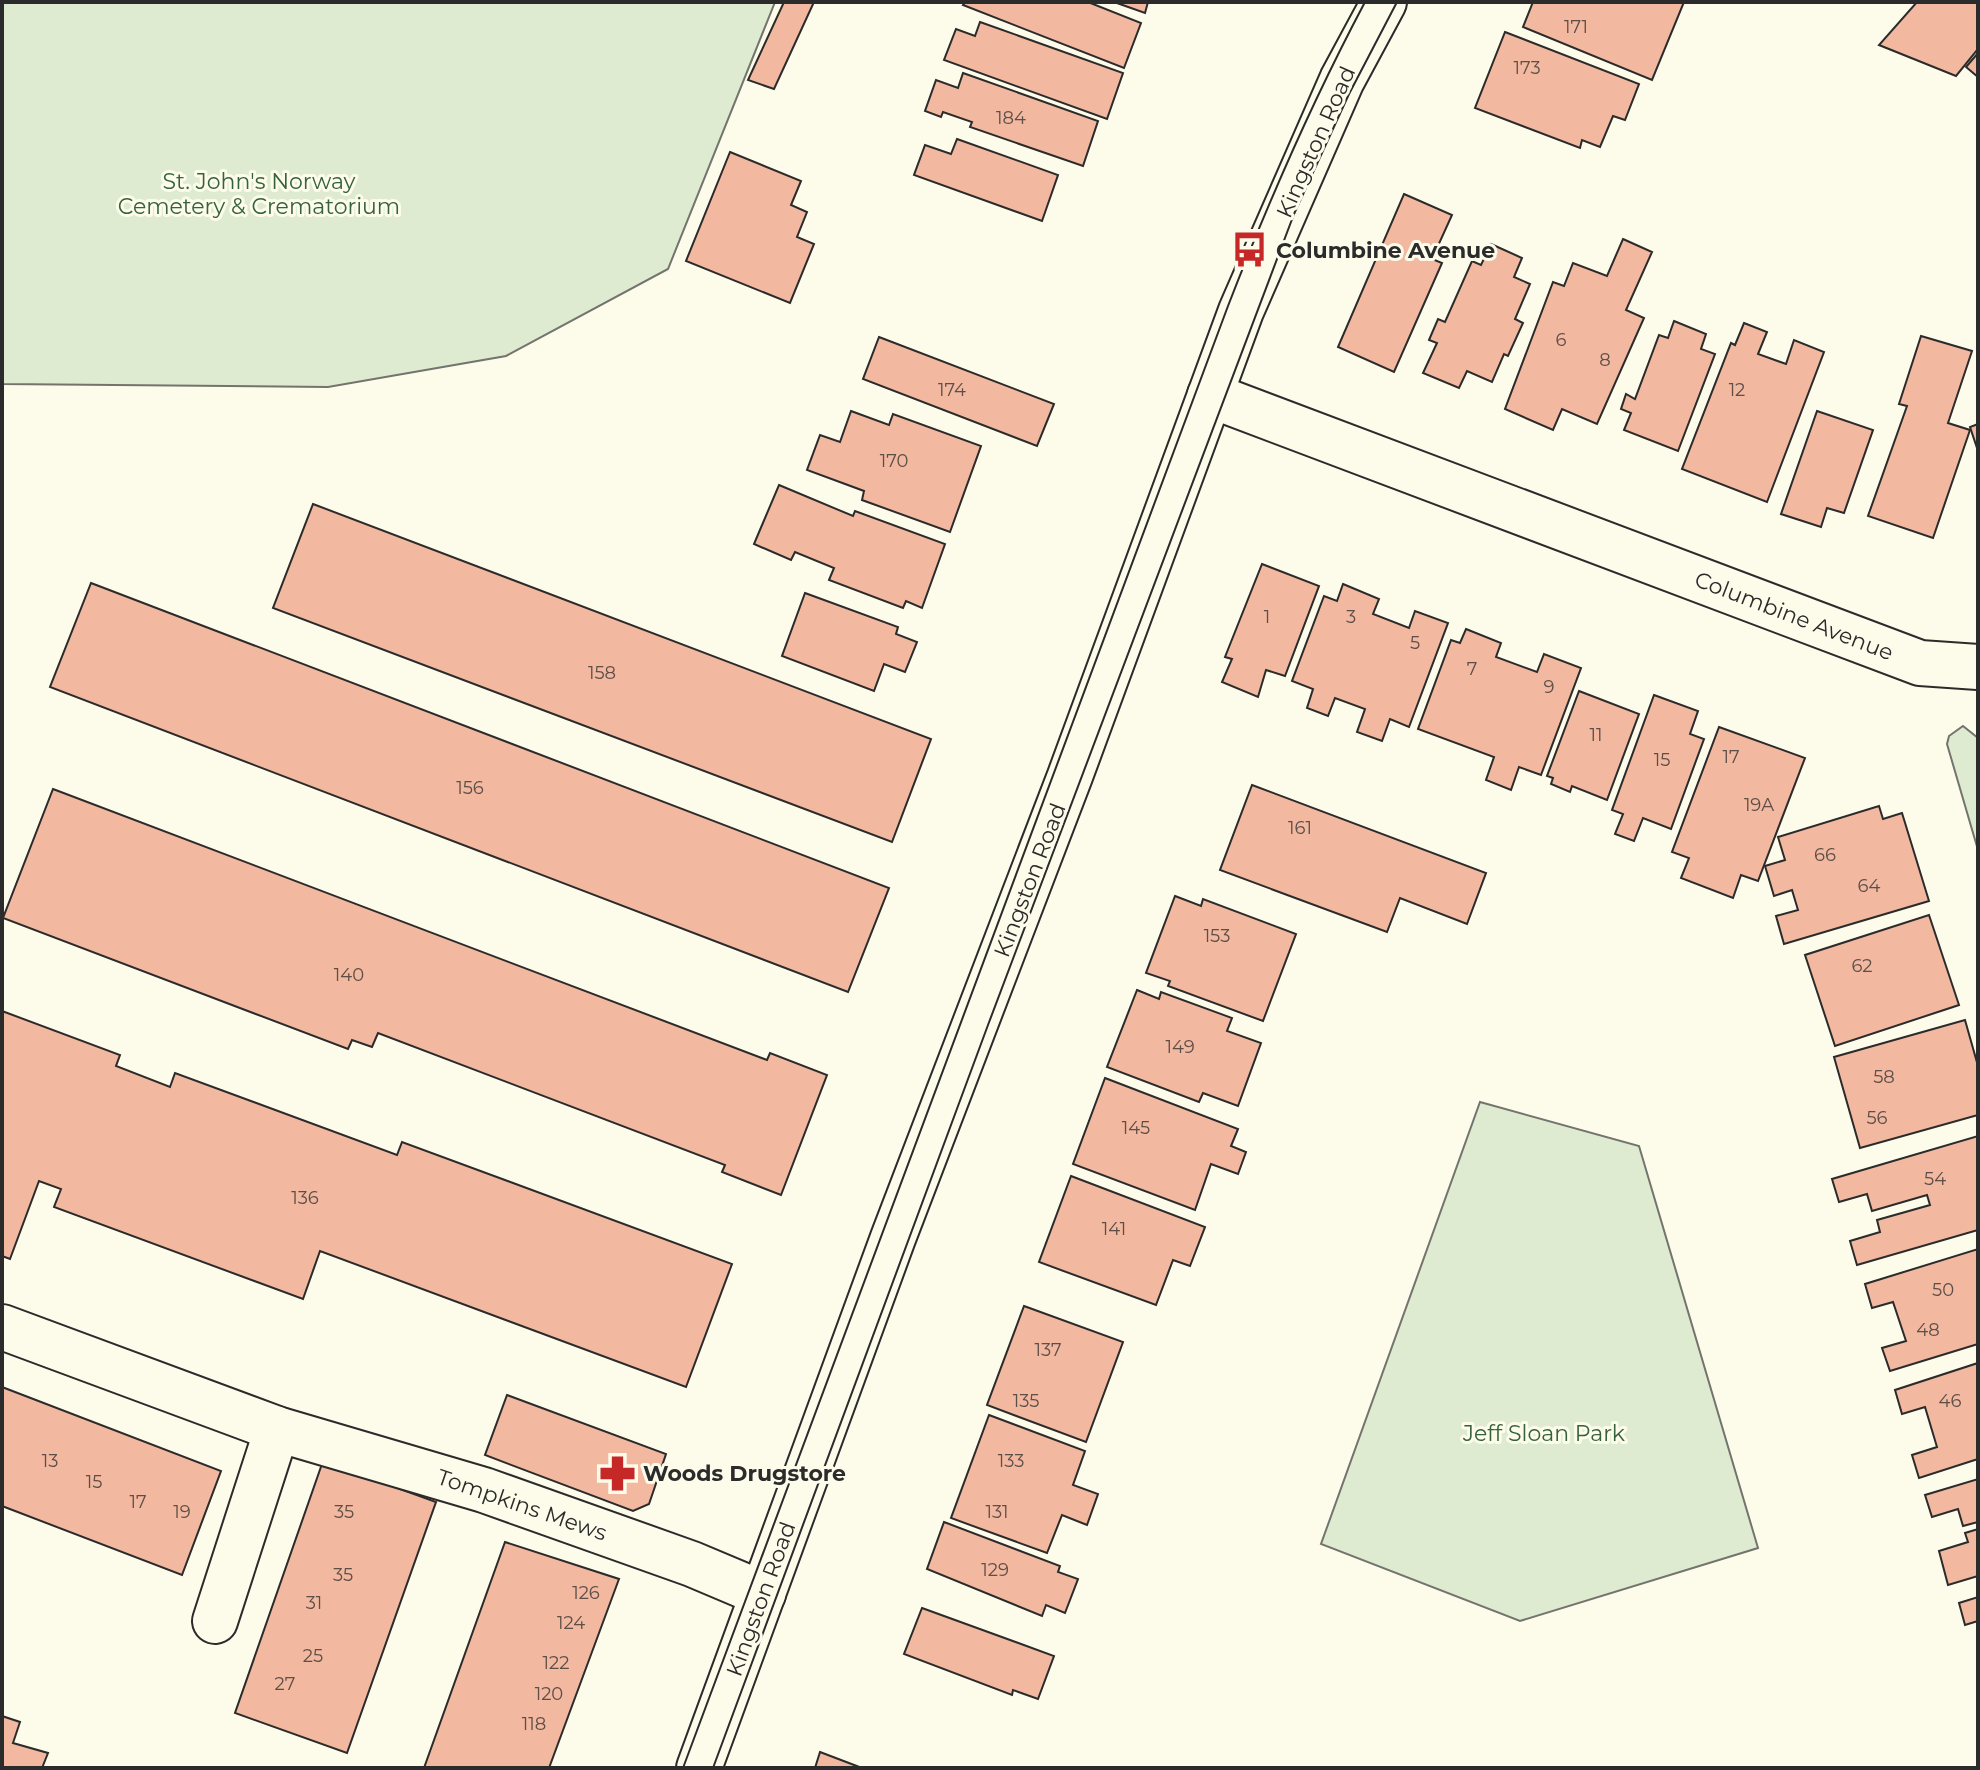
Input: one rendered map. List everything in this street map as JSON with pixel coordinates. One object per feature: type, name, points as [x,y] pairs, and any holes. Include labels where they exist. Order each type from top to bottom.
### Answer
[{"type":"main road","name":"Kingston Road","points":[[699,1768],[893,1238],[1070,776],[1241,311],[1336,95],[1384,2]]},
{"type":"main road","name":"Columbine Avenue","points":[[1210,395],[1920,663],[1978,667]]},
{"type":"main road","name":"Tompkins Mews","points":[[2,1327],[277,1429],[484,1490],[692,1564],[763,1594]]},
{"type":"main road","points":[[215,1621],[277,1429]]},
{"type":"green space","name":"St. John's Norway Cemetery & Crematorium","points":[[2,2],[775,2],[668,269],[506,356],[328,387],[2,384]]},
{"type":"green space","points":[[1963,726],[1978,738],[1978,850],[1947,744],[1949,736]]},
{"type":"green space","name":"Jeff Sloan Park","points":[[1480,1102],[1639,1146],[1758,1548],[1520,1621],[1321,1544]]},
{"type":"building","points":[[784,2],[814,2],[774,89],[748,80]]},
{"type":"building","points":[[965,2],[1088,2],[1141,23],[1124,68],[963,5]]},
{"type":"building","points":[[1114,2],[1148,2],[1145,13]]},
{"type":"building","points":[[1533,2],[1684,2],[1652,80],[1523,27]]},
{"type":"building","points":[[1917,2],[1978,2],[1978,49],[1956,76],[1879,45]]},
{"type":"building","points":[[980,22],[1123,73],[1107,119],[944,60],[956,29],[975,36]]},
{"type":"building","points":[[1505,32],[1639,84],[1625,120],[1613,116],[1600,147],[1582,140],[1580,148],[1475,108]]},
{"type":"building","points":[[1978,53],[1978,77],[1966,67]]},
{"type":"building","points":[[963,73],[1098,121],[1083,166],[970,127],[972,122],[943,112],[941,117],[925,111],[936,80],[958,88]]},
{"type":"building","points":[[957,139],[1058,175],[1042,221],[914,175],[925,145],[951,154]]},
{"type":"building","points":[[730,152],[801,181],[791,205],[807,212],[797,237],[814,244],[790,303],[686,261]]},
{"type":"building","points":[[1404,194],[1452,215],[1432,259],[1442,263],[1394,372],[1338,347]]},
{"type":"building","points":[[1623,239],[1652,252],[1626,310],[1644,318],[1597,424],[1562,409],[1553,430],[1505,409],[1553,282],[1564,286],[1573,263],[1607,276]]},
{"type":"building","points":[[1491,244],[1522,258],[1514,277],[1530,284],[1515,319],[1523,323],[1508,356],[1504,354],[1492,382],[1467,371],[1459,388],[1423,373],[1437,343],[1429,340],[1438,319],[1445,322],[1472,261],[1481,265]]},
{"type":"building","points":[[1674,321],[1706,334],[1701,349],[1715,354],[1678,451],[1624,430],[1631,413],[1621,409],[1626,394],[1635,399],[1659,335],[1668,338]]},
{"type":"building","points":[[1744,323],[1767,332],[1758,354],[1786,364],[1794,340],[1824,352],[1767,502],[1682,469],[1731,343],[1735,345]]},
{"type":"building","points":[[1921,336],[1972,351],[1948,423],[1970,430],[1933,538],[1868,516],[1907,406],[1899,404]]},
{"type":"building","points":[[879,337],[1054,404],[1037,446],[863,379]]},
{"type":"building","points":[[851,411],[889,425],[893,414],[981,446],[950,532],[862,500],[864,491],[807,470],[820,435],[840,442]]},
{"type":"building","points":[[1817,411],[1873,430],[1844,513],[1827,508],[1821,527],[1781,514]]},
{"type":"building","points":[[1978,424],[1978,451],[1970,427]]},
{"type":"building","points":[[779,485],[853,516],[855,511],[945,544],[922,608],[906,601],[903,608],[829,580],[834,568],[795,552],[791,560],[754,544]]},
{"type":"building","points":[[313,504],[931,739],[892,842],[273,608]]},
{"type":"building","points":[[1262,564],[1319,586],[1285,676],[1266,670],[1258,697],[1222,682],[1232,659],[1225,657]]},
{"type":"building","points":[[91,583],[889,888],[848,992],[50,687]]},
{"type":"building","points":[[1343,584],[1379,599],[1373,614],[1409,628],[1415,611],[1448,623],[1409,727],[1390,719],[1382,741],[1357,732],[1365,709],[1335,698],[1328,716],[1307,708],[1313,689],[1292,681],[1324,596],[1337,601]]},
{"type":"building","points":[[805,593],[898,627],[896,634],[917,642],[905,672],[884,664],[874,691],[782,656]]},
{"type":"building","points":[[1466,629],[1501,643],[1496,657],[1537,672],[1544,654],[1581,668],[1541,775],[1519,767],[1511,790],[1486,780],[1494,757],[1418,729],[1451,640],[1460,643]]},
{"type":"building","points":[[1579,691],[1639,714],[1607,800],[1572,786],[1570,792],[1551,784],[1553,778],[1547,776]]},
{"type":"building","points":[[1654,695],[1698,711],[1690,734],[1704,739],[1671,829],[1643,818],[1634,841],[1615,834],[1623,814],[1612,810]]},
{"type":"building","points":[[1719,727],[1805,758],[1758,881],[1741,875],[1733,898],[1681,878],[1689,858],[1672,852]]},
{"type":"building","points":[[1252,785],[1486,873],[1467,924],[1400,898],[1387,932],[1220,870]]},
{"type":"building","points":[[53,789],[767,1060],[770,1053],[827,1075],[781,1195],[722,1172],[725,1165],[378,1033],[372,1047],[352,1040],[348,1049],[3,918]]},
{"type":"building","points":[[1879,806],[1883,819],[1902,813],[1929,901],[1784,944],[1776,916],[1798,910],[1792,890],[1774,896],[1765,866],[1785,860],[1778,837]]},
{"type":"building","points":[[1175,896],[1201,906],[1203,899],[1296,934],[1263,1021],[1168,986],[1170,981],[1146,973]]},
{"type":"building","points":[[1929,915],[1959,1005],[1835,1046],[1805,955]]},
{"type":"building","points":[[1137,990],[1159,999],[1161,992],[1232,1018],[1227,1031],[1261,1043],[1238,1106],[1203,1093],[1199,1102],[1107,1067]]},
{"type":"building","points":[[2,1011],[120,1055],[116,1066],[170,1087],[175,1073],[397,1155],[402,1142],[732,1264],[686,1387],[320,1251],[303,1299],[54,1207],[61,1189],[39,1181],[10,1259],[2,1256]]},
{"type":"building","points":[[1965,1020],[1978,1066],[1978,1115],[1860,1148],[1834,1057]]},
{"type":"building","points":[[1105,1078],[1238,1129],[1231,1146],[1246,1152],[1238,1174],[1211,1164],[1195,1210],[1073,1164]]},
{"type":"building","points":[[1978,1136],[1978,1230],[1857,1265],[1850,1241],[1880,1232],[1877,1220],[1930,1205],[1927,1195],[1872,1211],[1867,1194],[1839,1202],[1832,1179]]},
{"type":"building","points":[[1071,1176],[1205,1227],[1190,1266],[1173,1260],[1156,1305],[1039,1262]]},
{"type":"building","points":[[1978,1249],[1978,1344],[1890,1371],[1882,1348],[1906,1341],[1893,1302],[1872,1308],[1865,1284]]},
{"type":"building","points":[[1024,1306],[1123,1342],[1086,1442],[987,1405]]},
{"type":"building","points":[[1978,1363],[1978,1459],[1919,1478],[1912,1455],[1937,1447],[1925,1407],[1902,1414],[1895,1390]]},
{"type":"building","points":[[2,1387],[221,1471],[182,1575],[2,1506]]},
{"type":"building","points":[[507,1395],[666,1454],[649,1504],[633,1511],[485,1455]]},
{"type":"building","points":[[989,1415],[1085,1451],[1073,1485],[1098,1494],[1087,1525],[1062,1515],[1047,1553],[951,1518]]},
{"type":"building","points":[[323,1461],[436,1502],[347,1753],[235,1713]]},
{"type":"building","points":[[1978,1479],[1978,1522],[1963,1526],[1958,1509],[1932,1517],[1925,1495]]},
{"type":"building","points":[[944,1522],[1060,1566],[1058,1572],[1078,1579],[1065,1613],[1046,1605],[1042,1616],[927,1569]]},
{"type":"building","points":[[1978,1529],[1978,1576],[1948,1585],[1939,1551],[1968,1542],[1965,1533]]},
{"type":"building","points":[[505,1542],[619,1579],[549,1768],[424,1768]]},
{"type":"building","points":[[1978,1597],[1978,1621],[1965,1625],[1959,1603]]},
{"type":"building","points":[[922,1608],[1054,1656],[1038,1699],[1013,1690],[1012,1695],[904,1654]]},
{"type":"building","points":[[2,1716],[20,1722],[13,1743],[48,1753],[42,1768],[2,1768]]},
{"type":"building","points":[[820,1752],[862,1768],[815,1768]]},
{"type":"tram line","points":[[683,1768],[1228,306],[1292,152],[1365,2]]},
{"type":"tram line","points":[[713,1768],[988,1025],[1294,214],[1349,94],[1397,2]]},
{"type":"place","name":"Columbine Avenue","points":[[1250,250]]},
{"type":"place","name":"Woods Drugstore","points":[[617,1473]]}]
